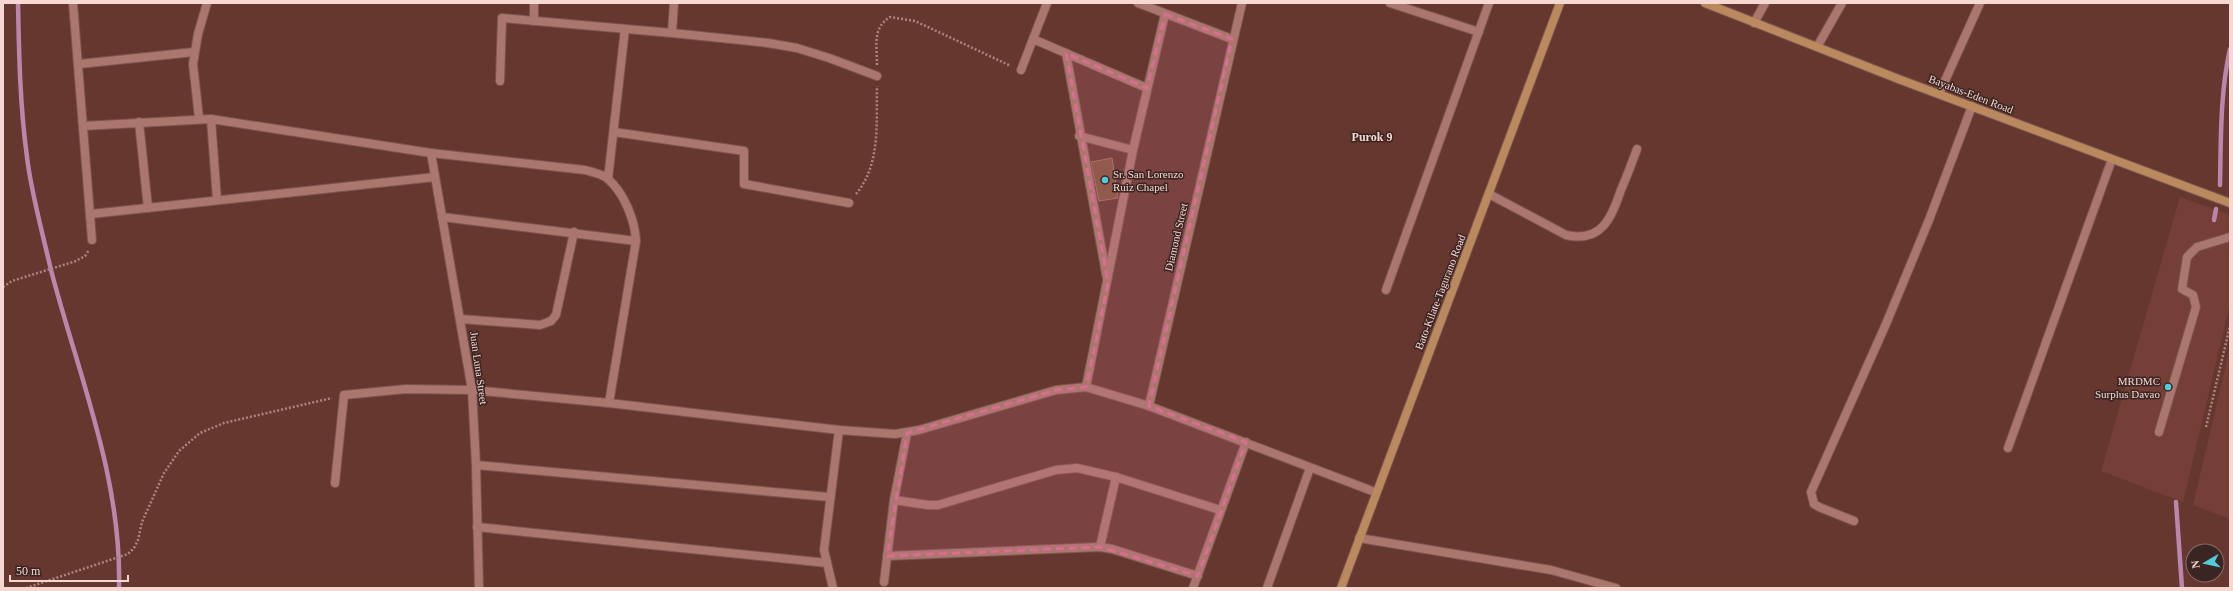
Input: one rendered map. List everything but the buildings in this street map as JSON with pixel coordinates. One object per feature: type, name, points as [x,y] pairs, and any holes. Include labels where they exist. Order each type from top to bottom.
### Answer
[{"type":"street","points":[[73,3],[92,240]]},
{"type":"street","points":[[199,118],[193,71],[194,52],[207,3]]},
{"type":"street","points":[[534,3],[534,21]]},
{"type":"street","points":[[672,33],[674,3]]},
{"type":"street","points":[[1021,70],[1047,3]]},
{"type":"street","points":[[1138,3],[1232,39]]},
{"type":"street","name":"Diamond Street","points":[[1149,406],[1232,39],[1242,3]]},
{"type":"street","points":[[1390,3],[1479,32]]},
{"type":"street","points":[[1386,290],[1489,3]]},
{"type":"street","name":"Bato-Kilate-Tagurano Road","points":[[1341,588],[1375,492],[1560,3]]},
{"type":"street","points":[[1754,23],[1765,3]]},
{"type":"street","points":[[1817,47],[1842,3]]},
{"type":"street","points":[[1939,94],[1980,3]]},
{"type":"street","name":"Bayabas-Eden Road","points":[[1710,4],[1754,23],[1939,94],[2230,203]]},
{"type":"street","points":[[1086,387],[1108,283],[1133,150],[1165,14]]},
{"type":"street","points":[[500,81],[502,18],[672,33],[796,48],[829,58],[877,76]]},
{"type":"street","points":[[608,179],[624,29]]},
{"type":"street","points":[[1033,39],[1147,88]]},
{"type":"street","points":[[79,64],[194,52]]},
{"type":"street","points":[[1066,53],[1079,136],[1108,283]]},
{"type":"street","points":[[1854,521],[1818,507],[1814,504],[1811,492],[1929,220],[1972,106]]},
{"type":"street","points":[[83,126],[199,118],[211,119],[431,153],[585,170],[608,179],[632,215],[636,241],[608,403]]},
{"type":"street","points":[[211,119],[216,200]]},
{"type":"street","points":[[139,122],[148,208]]},
{"type":"street","points":[[614,132],[744,151],[744,184],[849,203]]},
{"type":"street","points":[[1079,136],[1133,150]]},
{"type":"street","points":[[1489,194],[1566,235],[1577,238],[1590,236],[1610,219],[1638,149]]},
{"type":"street","name":"Juan Luna Street","points":[[431,153],[461,319],[472,390],[476,465],[479,588]]},
{"type":"street","points":[[2008,448],[2112,159]]},
{"type":"street","points":[[91,214],[435,178]]},
{"type":"street","points":[[442,217],[574,232],[636,241]]},
{"type":"street","points":[[461,319],[540,325],[552,321],[558,308],[574,232]]},
{"type":"street","points":[[2159,432],[2196,307],[2193,295],[2182,289],[2187,257],[2197,246],[2230,237]]},
{"type":"street","points":[[335,483],[344,395],[406,389],[472,390],[608,403],[881,434],[907,433],[1056,390],[1086,387],[1149,406],[1375,492]]},
{"type":"street","points":[[833,588],[824,550],[829,497],[839,430]]},
{"type":"street","points":[[884,582],[894,500],[907,433]]},
{"type":"street","points":[[1193,588],[1220,510],[1246,442]]},
{"type":"street","points":[[476,465],[829,497]]},
{"type":"street","points":[[894,500],[938,505],[1066,468],[1077,468],[1116,477],[1220,510]]},
{"type":"street","points":[[1267,588],[1310,468]]},
{"type":"street","points":[[1100,547],[1116,477]]},
{"type":"street","points":[[477,527],[826,563]]},
{"type":"street","points":[[1359,538],[1551,570],[1616,588]]},
{"type":"street","points":[[887,556],[1100,547],[1112,549],[1198,576]]},
{"type":"path","points":[[849,203],[861,189],[870,172],[875,155],[877,33],[882,22],[890,17],[915,21],[1021,70]]},
{"type":"path","points":[[3,287],[12,281],[76,261],[85,256],[92,240]]},
{"type":"path","points":[[2206,427],[2230,326]]},
{"type":"path","points":[[26,588],[128,554],[138,540],[142,522],[164,473],[179,451],[200,433],[224,423],[344,395]]},
{"type":"highlighted area","points":[[1165,14],[1232,39],[1149,406],[1246,442],[1198,576],[1100,547],[887,556],[907,433],[1056,390],[1086,387],[1108,283],[1066,53],[1147,88]]},
{"type":"shaded area","name":"MRDMC Surplus Davao","points":[[2180,197],[2230,215],[2230,304],[2183,502],[2101,471]]},
{"type":"shaded area","points":[[2230,347],[2230,519],[2193,505]]},
{"type":"waterway","points":[[18,3],[21,100],[34,199],[51,270],[106,466],[118,547],[119,588]]},
{"type":"waterway","points":[[2220,185],[2224,82],[2230,49]]},
{"type":"waterway","points":[[2214,220],[2216,209]]},
{"type":"waterway","points":[[2176,502],[2182,588]]},
{"type":"place","name":"Sr. San Lorenzo Ruiz Chapel","points":[[1105,180]]},
{"type":"place","name":"MRDMC Surplus Davao","points":[[2168,387]]},
{"type":"district","name":"Purok 9","points":[[1372,137]]}]
